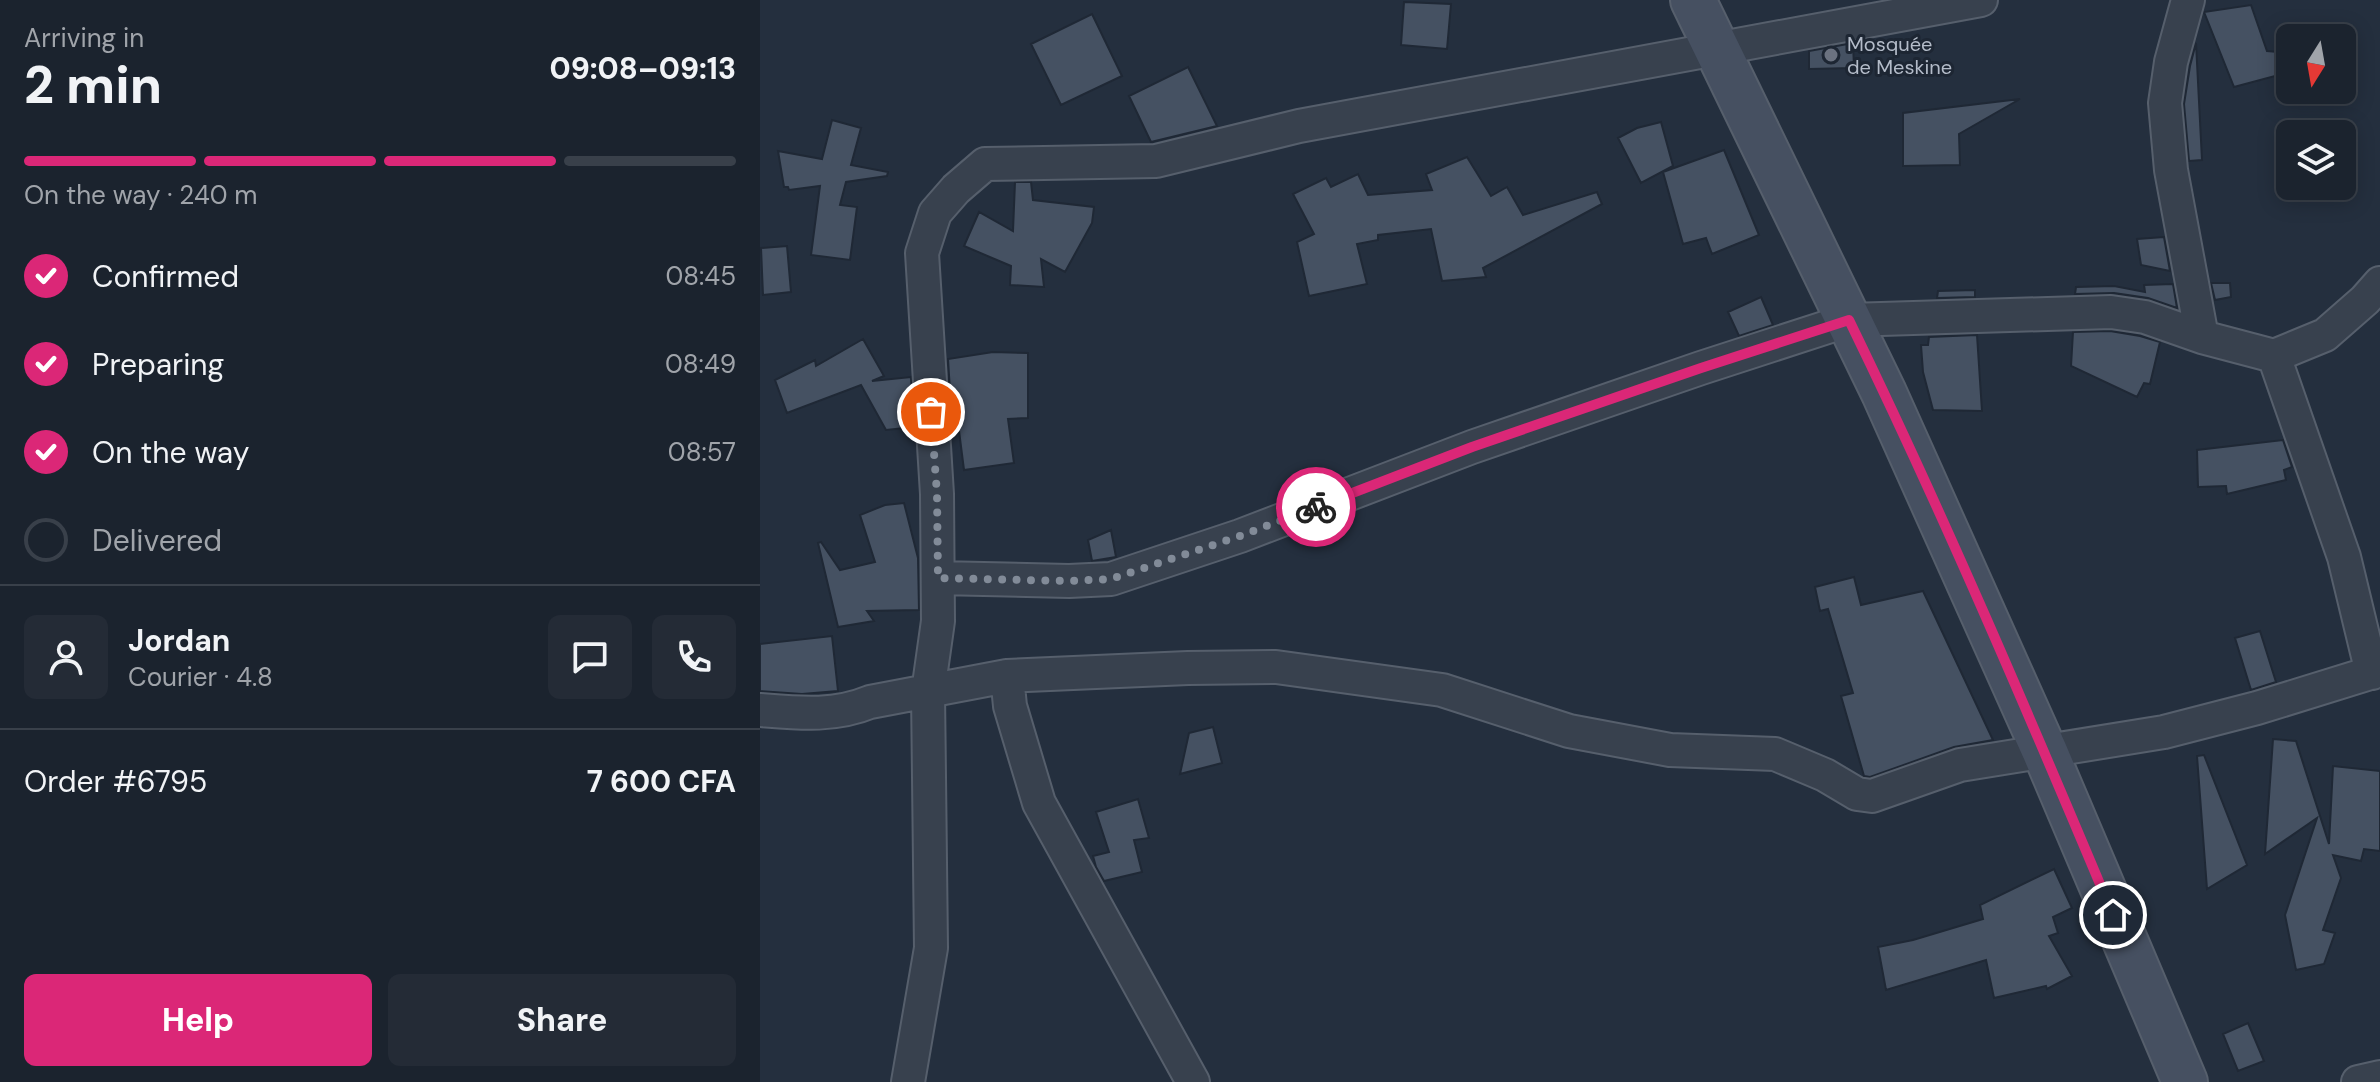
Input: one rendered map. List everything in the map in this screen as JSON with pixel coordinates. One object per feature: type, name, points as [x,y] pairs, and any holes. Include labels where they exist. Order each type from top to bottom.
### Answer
[{"type":"main road","points":[[1693,0],[1884,393],[2045,752],[2185,1082]]},
{"type":"street","points":[[908,1082],[931,948],[928,692],[938,621],[937,494],[922,253],[935,213],[956,189],[985,164],[1156,161],[1299,126],[1981,0]]},
{"type":"street","points":[[2188,0],[2171,62],[2165,103],[2171,170],[2202,337]]},
{"type":"street","points":[[938,578],[1111,579],[1240,536],[1486,442],[1849,320],[2111,312],[2145,317],[2202,337],[2274,356],[2325,335],[2380,283]]},
{"type":"street","points":[[760,710],[850,711],[870,702],[1007,676],[1276,667],[1442,690],[1569,731],[1670,750],[1775,754],[1833,778],[1857,794],[1872,796],[1960,765],[2164,732],[2376,672],[2344,557],[2274,356]]},
{"type":"street","points":[[1007,676],[1010,706],[1039,803],[1193,1082]]},
{"type":"street","points":[[2358,1082],[2380,1077]]},
{"type":"building","points":[[1404,2],[1451,4],[1447,49],[1401,45]]},
{"type":"building","points":[[2251,5],[2267,51],[2276,52],[2276,76],[2234,87],[2204,12]]},
{"type":"building","points":[[1092,14],[1122,76],[1061,105],[1031,44]]},
{"type":"building","name":"Mosquée de Meskine","points":[[1853,43],[1854,68],[1809,69],[1809,51]]},
{"type":"building","points":[[2196,43],[2202,160],[2189,161],[2184,104]]},
{"type":"building","points":[[1188,67],[1217,126],[1151,142],[1129,96]]},
{"type":"building","points":[[2020,99],[1959,134],[1960,165],[1903,166],[1903,113]]},
{"type":"building","points":[[832,120],[861,128],[851,165],[888,172],[887,176],[846,182],[840,205],[857,207],[850,260],[811,255],[820,186],[789,190],[784,187],[778,151],[822,159]]},
{"type":"building","points":[[1661,122],[1673,166],[1641,183],[1618,138],[1637,128]]},
{"type":"building","points":[[1724,150],[1759,235],[1712,254],[1706,238],[1683,244],[1663,172]]},
{"type":"building","points":[[1467,157],[1491,196],[1507,187],[1523,215],[1597,192],[1602,204],[1483,268],[1486,277],[1442,281],[1431,229],[1378,235],[1378,240],[1357,244],[1367,284],[1309,296],[1297,242],[1314,234],[1293,194],[1326,178],[1331,187],[1358,174],[1368,195],[1432,190],[1426,174]]},
{"type":"building","points":[[1015,182],[1031,182],[1033,200],[1094,207],[1092,223],[1065,272],[1041,259],[1044,287],[1010,285],[1011,266],[964,246],[979,212],[1013,231]]},
{"type":"building","points":[[2164,237],[2170,271],[2141,265],[2137,239]]},
{"type":"building","points":[[787,246],[791,292],[763,295],[761,248]]},
{"type":"building","points":[[2211,283],[2230,283],[2231,297],[2215,300]]},
{"type":"building","points":[[2173,284],[2177,308],[2148,298],[2114,293],[2075,294],[2076,287],[2114,286],[2145,292],[2144,285]]},
{"type":"building","points":[[1975,290],[1975,297],[1937,298],[1938,291]]},
{"type":"building","points":[[1761,297],[1773,325],[1739,336],[1728,312]]},
{"type":"building","points":[[2110,331],[2160,342],[2150,384],[2144,383],[2137,397],[2071,366],[2073,332]]},
{"type":"building","points":[[1977,335],[1982,411],[1933,410],[1923,372],[1921,345],[1928,345],[1929,337]]},
{"type":"building","points":[[863,339],[884,376],[872,381],[911,377],[914,427],[886,430],[861,385],[787,413],[775,380],[815,360],[816,366]]},
{"type":"building","points":[[993,352],[1028,353],[1028,418],[1008,419],[1014,463],[964,470],[958,423],[952,423],[948,359]]},
{"type":"building","points":[[2283,440],[2292,467],[2284,470],[2286,480],[2227,494],[2226,486],[2198,487],[2197,450]]},
{"type":"building","points":[[904,503],[918,558],[919,610],[867,611],[874,621],[838,627],[818,543],[821,542],[840,570],[875,562],[860,515],[885,505]]},
{"type":"building","points":[[1111,530],[1116,557],[1092,561],[1088,540]]},
{"type":"building","points":[[1854,577],[1861,605],[1923,591],[1993,740],[1954,747],[1870,777],[1864,776],[1841,696],[1853,693],[1828,609],[1820,611],[1815,587]]},
{"type":"building","points":[[2260,631],[2276,682],[2251,690],[2235,638]]},
{"type":"building","points":[[832,636],[838,691],[802,694],[760,691],[760,644]]},
{"type":"building","points":[[1213,727],[1222,763],[1180,774],[1189,733]]},
{"type":"building","points":[[2273,739],[2296,741],[2329,844],[2333,766],[2380,771],[2380,851],[2364,849],[2361,861],[2333,855],[2341,878],[2323,930],[2335,933],[2324,964],[2296,970],[2285,915],[2317,818],[2265,854]]},
{"type":"building","points":[[2204,755],[2247,865],[2207,889],[2197,756]]},
{"type":"building","points":[[1138,799],[1149,838],[1134,840],[1142,872],[1104,881],[1093,856],[1109,852],[1096,812]]},
{"type":"building","points":[[2054,869],[2072,908],[2053,917],[2058,933],[2049,936],[2072,976],[2047,989],[2046,986],[1994,998],[1986,960],[1886,990],[1878,947],[1983,919],[1980,905]]},
{"type":"building","points":[[2248,1023],[2264,1061],[2238,1071],[2223,1034]]},
{"type":"way so far","points":[[931,412],[937,494],[938,578],[1111,579],[1316,507]]},
{"type":"place","name":"Mosquée de Meskine","points":[[1831,55]]},
{"type":"route","points":[[1316,507],[1472,447],[1849,320],[2045,752],[2113,915]]}]
